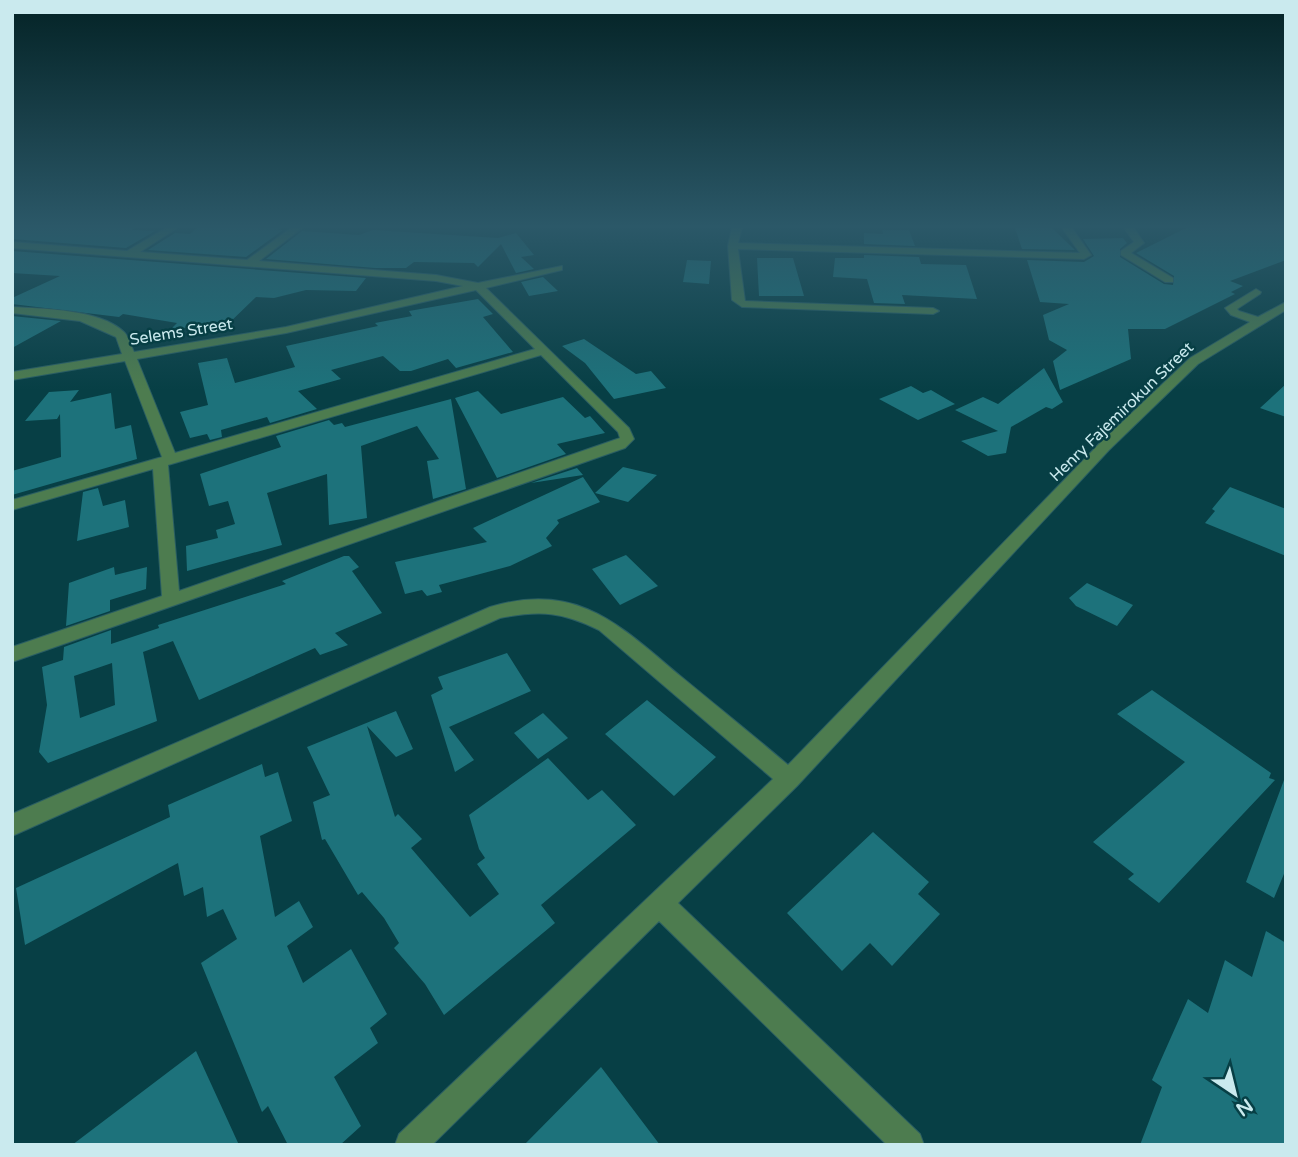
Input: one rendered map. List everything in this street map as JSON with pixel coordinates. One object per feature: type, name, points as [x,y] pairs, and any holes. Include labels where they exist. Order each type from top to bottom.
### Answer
[{"type":"street","points":[[12,655],[620,445],[628,439],[624,431],[478,286],[457,282]]},
{"type":"street","name":"Selems Street","points":[[12,376],[286,330],[496,282]]},
{"type":"street","points":[[736,282],[737,300],[742,304],[933,311]]},
{"type":"street","points":[[1256,292],[1231,308],[1235,313],[1256,320]]},
{"type":"street","name":"Henry Fajemirokun Street","points":[[410,1145],[789,779],[1019,535],[1194,361],[1256,320],[1285,306]]},
{"type":"street","points":[[12,310],[79,316],[103,323],[121,335],[131,355],[165,462],[171,601]]},
{"type":"street","points":[[12,505],[543,351]]},
{"type":"street","points":[[12,825],[496,612],[540,604],[572,608],[606,625],[789,779]]},
{"type":"street","points":[[660,904],[909,1145]]},
{"type":"building","points":[[47,282],[363,282],[356,291],[306,290],[274,298],[256,297],[225,327],[172,328],[177,323],[123,314],[119,317],[12,304],[12,298]]},
{"type":"building","points":[[521,282],[548,282],[558,291],[529,296]]},
{"type":"building","points":[[758,282],[800,282],[804,296],[759,296]]},
{"type":"building","points":[[868,282],[971,282],[977,299],[902,295],[905,304],[874,303]]},
{"type":"building","points":[[1034,282],[1161,282],[1173,285],[1173,282],[1233,282],[1243,286],[1231,292],[1235,294],[1165,329],[1128,329],[1131,359],[1060,390],[1053,361],[1067,350],[1049,340],[1043,315],[1069,304],[1040,302]]},
{"type":"building","points":[[478,299],[493,314],[483,317],[513,352],[456,368],[448,359],[411,371],[400,371],[383,356],[331,370],[341,379],[298,391],[317,409],[270,423],[267,417],[221,430],[222,437],[210,440],[207,434],[190,438],[180,412],[208,405],[198,363],[227,358],[235,383],[295,367],[286,346],[378,326],[375,323],[412,316],[409,311]]},
{"type":"building","points":[[12,316],[61,321],[12,348]]},
{"type":"building","points":[[584,339],[636,374],[651,371],[666,388],[614,399],[585,363],[562,346]]},
{"type":"building","points":[[1044,368],[1063,402],[1052,409],[1046,407],[1011,427],[1006,453],[988,456],[961,441],[998,431],[955,410],[983,397],[998,404]]},
{"type":"building","points":[[1286,384],[1286,417],[1260,408]]},
{"type":"building","points":[[911,386],[923,393],[931,390],[955,404],[918,420],[879,399]]},
{"type":"building","points":[[79,390],[70,402],[111,393],[115,429],[131,425],[137,459],[12,495],[12,471],[61,457],[60,414],[57,419],[25,421],[49,392]]},
{"type":"building","points":[[478,391],[501,414],[563,397],[585,418],[590,416],[605,433],[557,444],[566,454],[497,478],[455,398]]},
{"type":"building","points":[[451,399],[466,489],[433,499],[427,461],[439,459],[417,426],[361,446],[367,518],[329,525],[327,474],[267,493],[282,545],[187,571],[186,546],[218,538],[216,530],[235,524],[228,501],[209,506],[200,474],[281,447],[276,436],[329,420],[334,425],[342,423],[345,427]]},
{"type":"building","points":[[623,467],[657,475],[628,502],[595,493]]},
{"type":"building","points":[[577,468],[583,475],[531,483]]},
{"type":"building","points":[[583,477],[600,502],[557,520],[559,523],[546,538],[552,546],[510,566],[439,585],[442,592],[427,596],[422,590],[405,594],[395,562],[487,542],[473,528]]},
{"type":"building","points":[[1230,487],[1286,509],[1286,556],[1205,523],[1215,511],[1212,509]]},
{"type":"building","points":[[98,488],[103,506],[125,500],[129,527],[77,541],[83,492]]},
{"type":"building","points":[[626,555],[658,586],[620,605],[592,569]]},
{"type":"building","points":[[349,556],[359,567],[352,571],[382,613],[335,633],[348,645],[320,655],[315,648],[199,700],[173,641],[143,652],[157,721],[48,763],[39,752],[47,705],[42,667],[63,660],[64,647],[111,630],[111,644],[159,628],[158,625],[286,584],[282,581]],"holes":[[[112,663],[115,705],[80,718],[74,676]]]},
{"type":"building","points":[[114,567],[115,575],[147,567],[146,589],[110,600],[110,611],[66,626],[69,583]]},
{"type":"building","points":[[1087,583],[1133,605],[1117,626],[1076,606],[1069,598]]},
{"type":"building","points":[[507,653],[531,691],[449,727],[474,760],[455,772],[431,695],[443,689],[438,677]]},
{"type":"building","points":[[1152,690],[1271,773],[1269,778],[1275,780],[1159,903],[1128,879],[1134,874],[1093,842],[1185,762],[1117,714]]},
{"type":"building","points":[[647,700],[716,757],[674,796],[605,734]]},
{"type":"building","points":[[396,711],[413,749],[396,757],[367,726],[395,817],[398,814],[422,839],[411,848],[470,917],[499,894],[477,864],[485,858],[479,849],[469,815],[548,758],[588,800],[602,790],[636,825],[541,905],[555,923],[444,1015],[425,984],[394,948],[399,943],[384,918],[362,892],[358,895],[325,839],[322,840],[313,802],[330,795],[307,747]]},
{"type":"building","points":[[543,713],[568,738],[538,759],[514,733]]},
{"type":"building","points":[[262,764],[265,777],[278,772],[292,821],[260,836],[275,917],[299,901],[313,927],[287,946],[303,983],[351,949],[387,1014],[370,1028],[378,1043],[334,1077],[361,1126],[340,1145],[288,1145],[268,1106],[262,1112],[201,963],[237,939],[223,909],[207,917],[203,887],[184,896],[178,863],[25,945],[16,888],[170,817],[168,805]]},
{"type":"building","points":[[1284,780],[1286,869],[1274,898],[1246,882]]},
{"type":"building","points":[[873,832],[929,882],[918,894],[940,914],[892,966],[870,943],[842,971],[787,913]]},
{"type":"building","points":[[1266,931],[1286,943],[1286,1145],[1140,1145],[1162,1087],[1152,1080],[1188,999],[1208,1013],[1225,960],[1252,977]]},
{"type":"building","points":[[196,1051],[239,1145],[72,1145]]},
{"type":"building","points":[[601,1067],[660,1145],[524,1145]]}]
